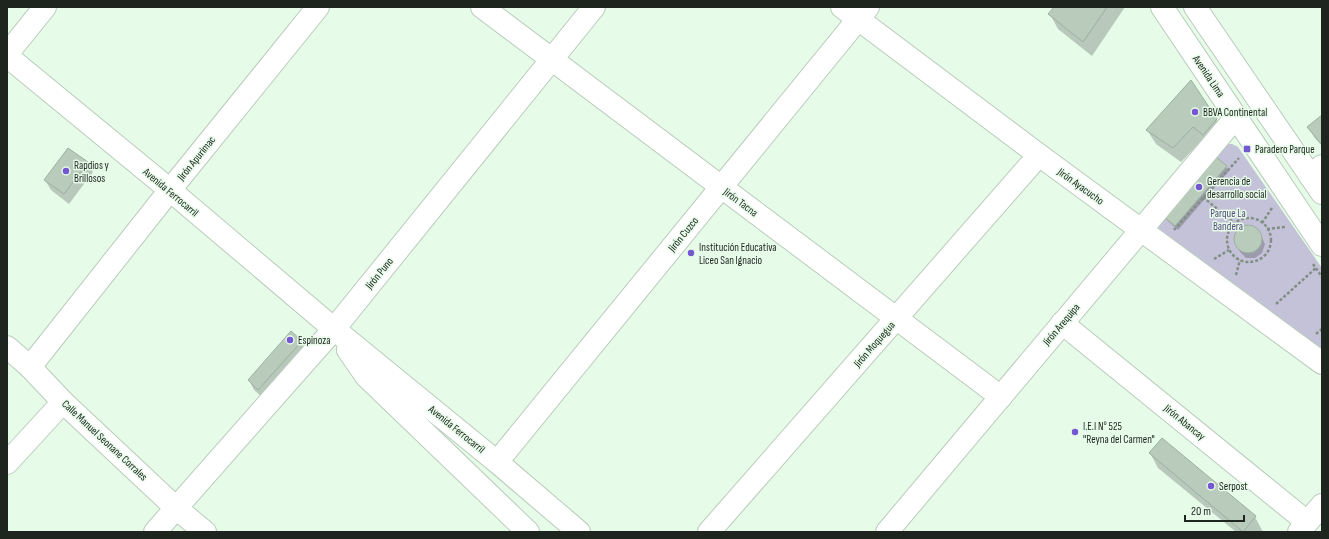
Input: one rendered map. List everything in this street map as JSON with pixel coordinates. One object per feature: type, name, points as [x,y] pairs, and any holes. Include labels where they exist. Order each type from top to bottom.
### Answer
[{"type":"street","points":[[7,55],[45,7]]},
{"type":"street","name":"Jirón Apurimac","points":[[30,367],[170,190],[318,7]]},
{"type":"street","name":"Jirón Tacna","points":[[482,7],[1000,397]]},
{"type":"street","name":"Jirón Puno","points":[[155,532],[334,329],[594,7]]},
{"type":"street","name":"Avenida Lima","points":[[1162,7],[1236,117],[1317,254]]},
{"type":"street","points":[[1196,7],[1318,178]]},
{"type":"street","name":"Jirón Ayacucho","points":[[856,11],[1039,156],[1141,229],[1322,363]]},
{"type":"street","name":"Jirón Cuzco","points":[[497,462],[722,187],[856,11]]},
{"type":"street","name":"Avenida Ferrocarril","points":[[7,55],[170,190],[334,329],[497,462],[579,532]]},
{"type":"street","name":"Jirón Arequipa","points":[[897,529],[1000,397],[1236,117]]},
{"type":"street","name":"Jirón Moquegua","points":[[709,532],[1039,156]]},
{"type":"street","name":"Jirón Abancay","points":[[1062,323],[1303,527]]},
{"type":"street","name":"Avenida Ferrocarril","points":[[334,329],[366,376],[528,532]]},
{"type":"street","name":"Calle Manuel Seonane Corrales","points":[[7,347],[30,367],[63,402],[176,508],[205,532]]},
{"type":"street","points":[[7,463],[63,402]]},
{"type":"street","points":[[1303,527],[1322,504]]},
{"type":"path","points":[[1171,233],[1240,157],[1244,163]]},
{"type":"path","points":[[1203,197],[1234,224]]},
{"type":"path","points":[[1262,223],[1274,206],[1277,212]]},
{"type":"path","points":[[1247,218],[1254,219],[1262,223],[1267,229],[1270,240],[1266,254],[1254,261],[1246,262],[1234,256],[1229,250],[1227,236],[1234,224],[1247,218]]},
{"type":"path","points":[[1267,229],[1288,227],[1284,222]]},
{"type":"path","points":[[1210,261],[1229,250]]},
{"type":"path","points":[[1317,254],[1316,268],[1322,277]]},
{"type":"path","points":[[1235,280],[1240,260]]},
{"type":"path","points":[[1272,308],[1316,268]]},
{"type":"green space","name":"Parque La Bandera","points":[[1226,144],[1232,144],[1238,147],[1322,268],[1322,349],[1161,231],[1158,227],[1158,223]]},
{"type":"building","points":[[1054,7],[1107,7],[1083,42],[1048,14]]},
{"type":"building","points":[[1191,80],[1217,119],[1203,135],[1193,127],[1173,148],[1146,130]]},
{"type":"building","points":[[1322,115],[1322,145],[1307,127]]},
{"type":"building","name":"Rapdios y Brillosos","points":[[68,148],[88,162],[64,194],[44,180]]},
{"type":"building","points":[[1216,157],[1227,166],[1175,226],[1164,217]]},
{"type":"building","points":[[1248,225],[1254,226],[1258,229],[1261,233],[1261,245],[1258,249],[1254,252],[1248,253],[1242,252],[1238,249],[1235,245],[1234,239],[1235,233],[1238,229],[1242,226]]},
{"type":"building","points":[[291,331],[302,341],[258,390],[248,380]]},
{"type":"building","points":[[1162,438],[1256,516],[1243,532],[1149,453]]},
{"type":"place","name":"BBVA Continental","points":[[1195,112]]},
{"type":"place","name":"Paradero Parque","points":[[1247,149]]},
{"type":"place","name":"Rapdios y Brillosos","points":[[66,171]]},
{"type":"place","name":"Gerencia de desarrollo social","points":[[1199,187]]},
{"type":"place","name":"Institución Educativa Liceo San Ignacio","points":[[691,253]]},
{"type":"place","name":"Espinoza","points":[[290,340]]},
{"type":"place","name":"I.E.I N° 525 \"Reyna del Carmen\"","points":[[1075,432]]},
{"type":"place","name":"Serpost","points":[[1211,486]]}]
